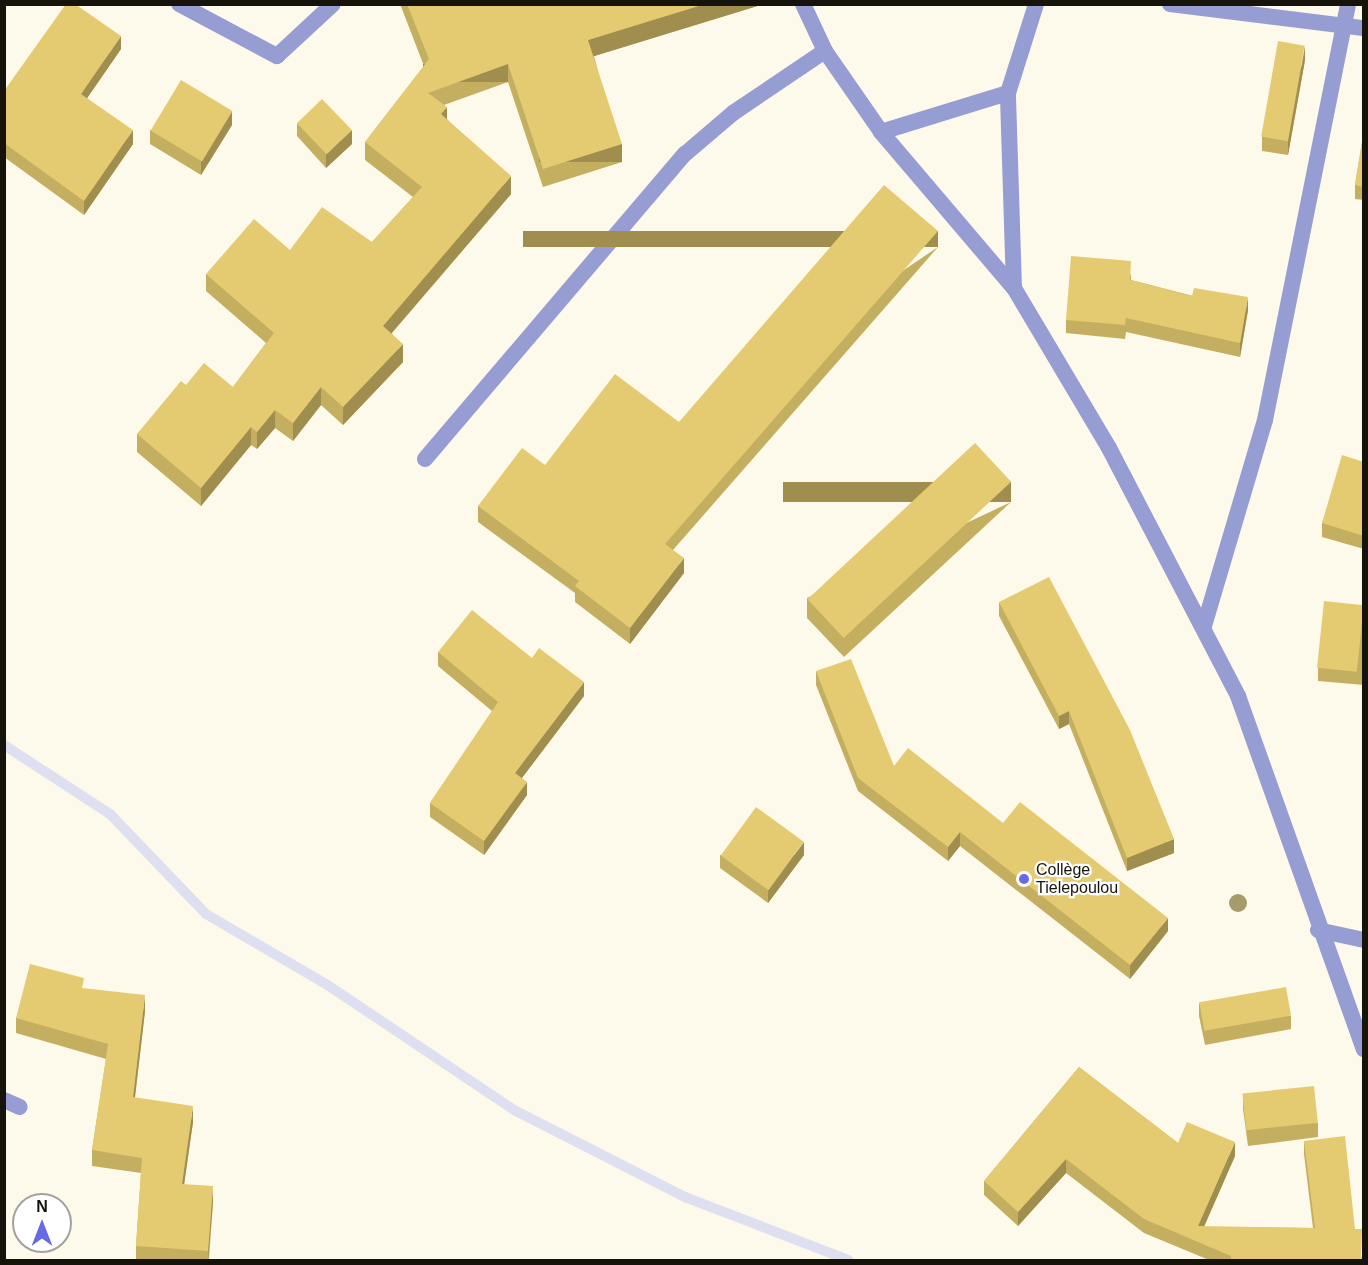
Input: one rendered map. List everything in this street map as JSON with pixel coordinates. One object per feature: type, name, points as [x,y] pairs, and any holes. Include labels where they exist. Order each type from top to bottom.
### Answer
[{"type":"street","points":[[179,4],[277,56],[333,4]]},
{"type":"street","points":[[803,4],[825,51],[881,132],[1014,288],[1204,626],[1238,696],[1318,930],[1364,1049]]},
{"type":"street","points":[[1014,288],[1008,93],[1036,4]]},
{"type":"street","points":[[1170,4],[1364,28]]},
{"type":"street","points":[[1204,626],[1265,420],[1348,4]]},
{"type":"street","points":[[424,459],[685,154],[733,113],[825,51]]},
{"type":"street","points":[[881,132],[1008,93]]},
{"type":"street","points":[[1318,930],[1364,940]]},
{"type":"building","points":[[66,4],[75,4],[121,36],[81,94],[133,130],[84,201],[4,143],[4,91]]},
{"type":"building","points":[[407,4],[705,4],[588,40],[622,144],[543,169],[508,64],[428,93],[447,107],[441,114],[511,176],[383,326],[403,344],[343,407],[321,387],[293,423],[275,410],[257,432],[251,427],[201,488],[137,434],[181,381],[186,385],[204,363],[233,387],[274,333],[206,274],[254,219],[290,250],[322,207],[372,242],[422,187],[365,142],[429,59]]},
{"type":"building","points":[[1278,41],[1305,46],[1288,141],[1261,137]]},
{"type":"building","points":[[181,80],[232,111],[202,161],[151,131]]},
{"type":"building","points":[[322,99],[352,130],[327,154],[297,123]]},
{"type":"building","points":[[1364,137],[1364,187],[1355,185]]},
{"type":"building","points":[[884,185],[938,231],[665,544],[684,558],[630,628],[575,586],[579,581],[478,506],[522,448],[545,465],[615,374],[679,422]]},
{"type":"building","points":[[1071,256],[1131,261],[1130,280],[1192,296],[1194,288],[1248,297],[1240,343],[1126,318],[1125,325],[1066,320]]},
{"type":"building","points":[[975,443],[1011,482],[844,638],[808,599]]},
{"type":"building","points":[[1342,455],[1364,462],[1364,536],[1322,523]]},
{"type":"building","points":[[1049,577],[1130,730],[1174,839],[1127,858],[1069,711],[1059,716],[999,602]]},
{"type":"building","points":[[1324,601],[1364,605],[1357,672],[1317,668]]},
{"type":"building","points":[[472,610],[532,658],[539,648],[584,682],[515,773],[527,782],[484,841],[430,803],[498,702],[438,652]]},
{"type":"building","points":[[851,659],[894,766],[908,748],[1003,823],[1020,802],[1168,918],[1130,965],[960,832],[948,847],[858,778],[816,671]]},
{"type":"building","points":[[756,807],[804,842],[768,890],[721,856]]},
{"type":"building","points":[[30,964],[84,978],[82,988],[145,995],[133,1097],[193,1106],[182,1184],[213,1186],[208,1251],[136,1246],[142,1158],[92,1150],[108,1044],[16,1018]]},
{"type":"building","points":[[1286,987],[1291,1016],[1204,1031],[1199,1002]]},
{"type":"building","points":[[1079,1067],[1178,1143],[1187,1122],[1235,1142],[1198,1226],[1315,1228],[1304,1141],[1345,1136],[1355,1229],[1362,1229],[1361,1260],[1231,1260],[1231,1256],[1144,1219],[1066,1159],[1018,1212],[984,1181]]},
{"type":"building","points":[[1314,1086],[1318,1123],[1246,1130],[1242,1094]]},
{"type":"waterway","points":[[4,745],[110,814],[206,914],[329,986],[516,1111],[685,1197],[848,1260]]},
{"type":"place","name":"Collège Tielepoulou","points":[[1024,879]]}]
